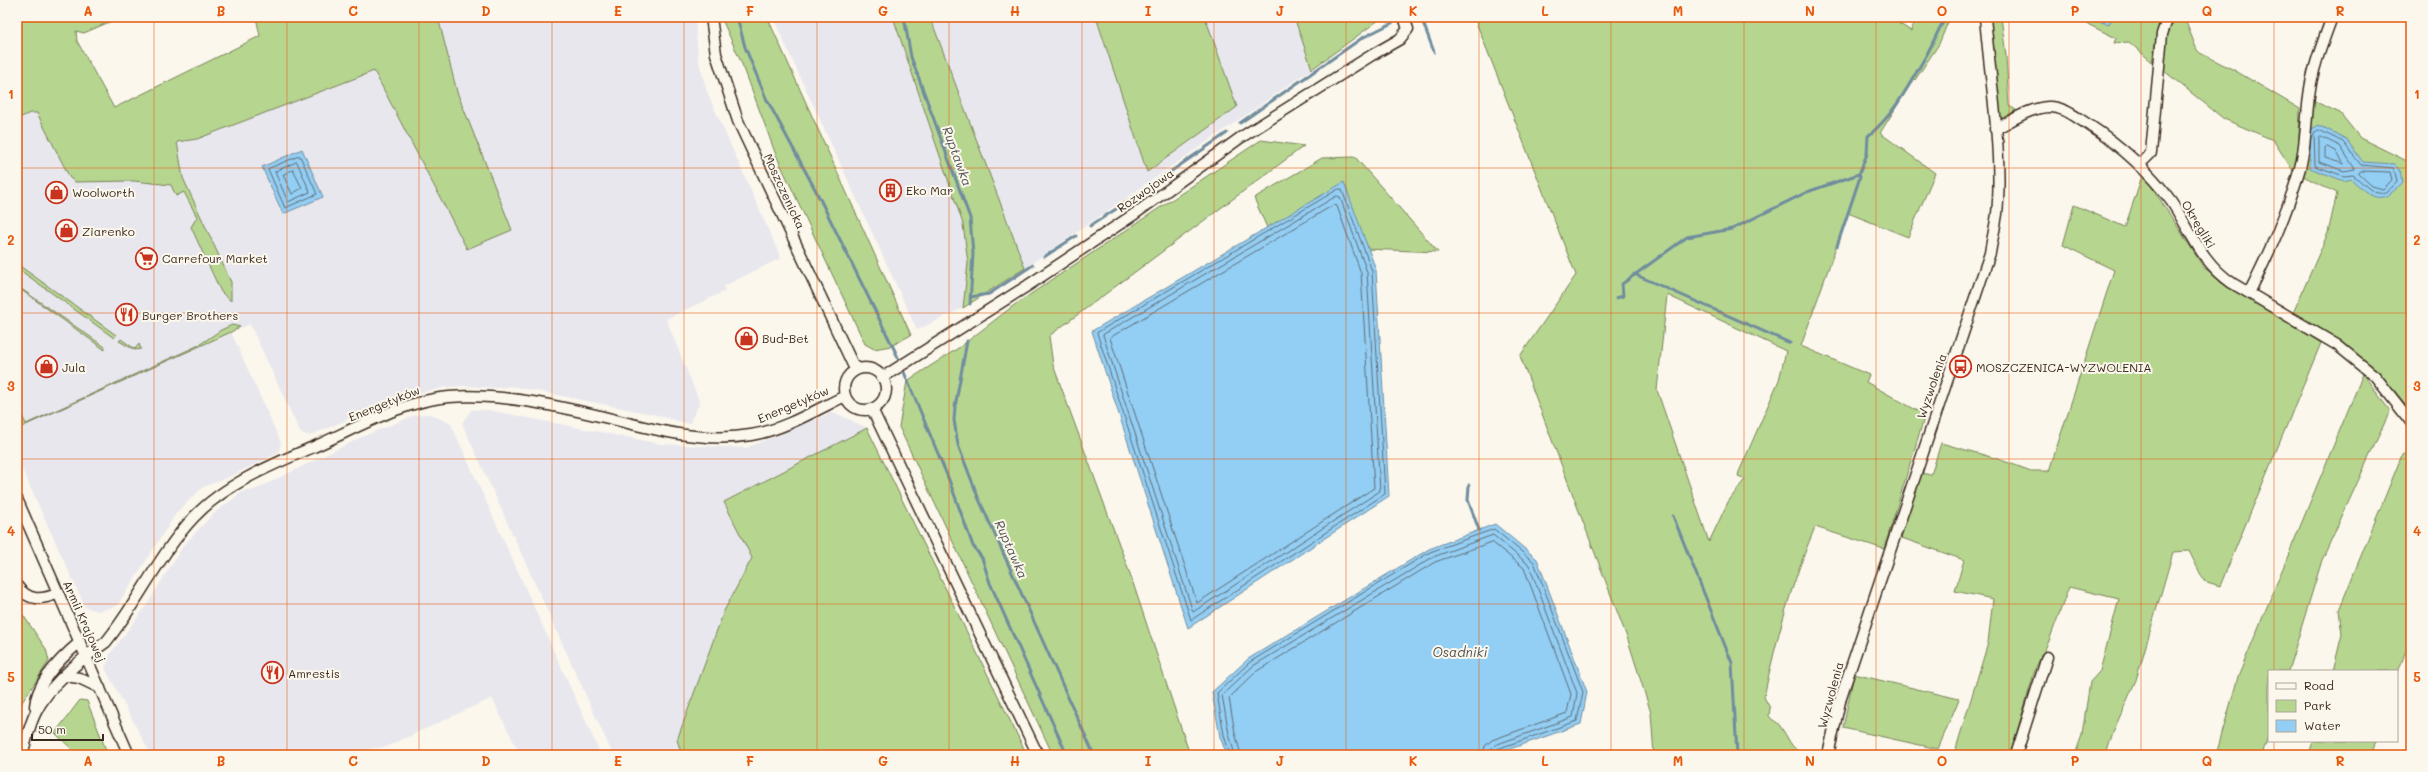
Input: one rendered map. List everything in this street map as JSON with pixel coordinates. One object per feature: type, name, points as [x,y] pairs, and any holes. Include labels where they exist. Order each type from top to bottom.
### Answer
[{"type":"street","name":"Moszczenicka","points":[[711,17],[716,54],[738,122],[853,365],[858,368]]},
{"type":"street","name":"Rozwojowa","points":[[883,377],[1027,286],[1136,213],[1240,138],[1372,55],[1400,40],[1408,29],[1404,17]]},
{"type":"street","name":"Wyzwolenia","points":[[1828,755],[1841,697],[1990,253],[1997,214],[1995,129],[1985,17]]},
{"type":"street","points":[[2140,164],[2151,153],[2162,34],[2168,17]]},
{"type":"street","points":[[2249,293],[2282,226],[2300,168],[2305,141],[2309,94],[2320,50],[2332,17]]},
{"type":"street","name":"Okręgliki","points":[[1995,129],[2031,111],[2046,107],[2058,108],[2093,128],[2140,164],[2170,200],[2207,261],[2224,277],[2337,345],[2374,376],[2411,422]]},
{"type":"street","points":[[858,368],[872,368],[883,377],[886,383],[885,396],[882,401],[872,409],[865,410],[853,406],[844,396],[844,382],[847,376],[858,368]]},
{"type":"street","name":"Energetyków","points":[[35,714],[50,689],[66,676],[86,656],[106,642],[120,625],[174,543],[194,517],[209,504],[226,491],[272,466],[426,400],[450,397],[495,397],[590,414],[657,430],[689,435],[727,437],[752,435],[792,421],[844,396]]},
{"type":"street","points":[[872,409],[1038,755]]},
{"type":"street","name":"Armii Krajowej","points":[[17,498],[129,755]]},
{"type":"street","points":[[17,586],[26,596],[34,599],[59,593]]},
{"type":"street","points":[[22,755],[35,714],[36,700],[45,681],[62,656],[80,642]]},
{"type":"street","points":[[2016,755],[2047,657]]},
{"type":"street","points":[[66,676],[79,678],[100,688]]},
{"type":"shaded area","points":[[438,17],[695,17],[698,58],[707,92],[781,258],[724,286],[725,291],[666,319],[700,403],[689,424],[652,414],[512,386],[497,388],[465,386],[446,387],[400,397],[309,436],[300,432],[250,324],[231,332],[281,443],[278,453],[227,478],[203,487],[177,512],[117,606],[98,611],[85,607],[17,458],[17,112],[39,102],[183,178],[177,142],[197,139],[374,71],[467,249],[457,92]]},
{"type":"shaded area","points":[[893,17],[963,224],[968,263],[963,308],[917,330],[773,18]]},
{"type":"shaded area","points":[[930,17],[1096,17],[1147,172],[1237,107],[1205,17],[1294,17],[1312,69],[1025,268]]},
{"type":"shaded area","points":[[471,410],[488,410],[661,444],[746,448],[833,412],[867,428],[724,502],[752,558],[724,611],[677,740],[682,755],[613,755],[462,423]]},
{"type":"shaded area","points":[[431,414],[451,424],[601,755],[520,755],[492,698],[386,747],[367,749],[364,755],[151,755],[105,668],[110,654],[146,606],[183,546],[213,514],[245,490],[254,490],[364,436],[415,415]]},
{"type":"shaded area","points":[[17,722],[24,727],[17,745]]},
{"type":"green space","points":[[17,17],[121,17],[84,33],[76,31],[77,41],[114,108],[260,36],[256,17],[438,17],[457,92],[512,230],[467,249],[374,71],[197,139],[177,142],[183,178],[231,282],[231,301],[221,292],[191,227],[197,217],[184,192],[176,196],[171,185],[134,181],[75,182],[70,178],[37,113],[30,113],[17,119]]},
{"type":"green space","points":[[721,17],[775,17],[769,21],[911,335],[891,346],[874,349],[865,344],[776,155],[745,71]]},
{"type":"green space","points":[[893,17],[930,17],[1025,268],[963,308],[968,263],[963,224]]},
{"type":"green space","points":[[1096,17],[1205,17],[1237,107],[1147,172]]},
{"type":"green space","points":[[1294,17],[1383,17],[1312,69]]},
{"type":"green space","points":[[1474,17],[1889,17],[1911,31],[1916,17],[1950,17],[1939,44],[1915,80],[1914,79],[1880,133],[1935,173],[1908,237],[1848,213],[1801,346],[1869,375],[1866,382],[1925,415],[1884,549],[1815,527],[1799,569],[1779,632],[1764,697],[1770,708],[1769,716],[1779,724],[1792,745],[1803,755],[1654,755],[1651,713],[1628,640],[1520,356],[1576,275]],"holes":[[[1667,295],[1786,351],[1779,380],[1739,472],[1738,476],[1745,479],[1728,502],[1709,542],[1657,390]]]},
{"type":"green space","points":[[1990,17],[2001,17],[2006,56],[2009,106],[2016,110],[2004,119],[2000,118]]},
{"type":"green space","points":[[2073,17],[2160,17],[2152,62],[2129,42],[2114,43],[2116,38]]},
{"type":"green space","points":[[2168,17],[2184,17],[2197,50],[2200,53],[2234,70],[2300,109],[2298,160],[2294,172],[2273,140],[2224,119],[2158,66]]},
{"type":"green space","points":[[2307,98],[2340,113],[2360,138],[2411,163],[2411,411],[2393,389],[2342,343],[2293,313],[2328,233],[2337,193],[2299,174]]},
{"type":"green space","points":[[1261,140],[1304,146],[1049,336],[1053,365],[1130,574],[1190,755],[1053,755],[899,427],[907,381],[960,347],[1013,306]]},
{"type":"green space","points":[[1355,157],[1438,252],[1365,249],[1268,230],[1254,198],[1322,158]]},
{"type":"green space","points":[[2143,173],[2204,268],[2321,343],[2220,586],[2204,581],[2189,551],[2173,552],[2136,680],[2113,732],[2106,755],[2075,755],[2082,735],[2090,682],[2100,671],[2119,599],[2069,587],[2049,641],[2036,667],[2010,755],[1954,755],[1988,643],[1993,599],[1955,591],[1964,560],[1899,537],[1921,473],[1931,475],[1941,443],[1998,459],[2031,471],[2049,471],[2114,270],[2063,245],[2074,205],[2125,227]]},
{"type":"green space","points":[[17,264],[116,335],[114,338],[17,268]]},
{"type":"green space","points":[[17,287],[105,347],[105,350]]},
{"type":"green space","points":[[232,325],[240,327],[17,429],[17,406],[26,424],[199,345],[221,330]]},
{"type":"green space","points":[[121,339],[135,349],[139,344],[141,349],[135,350],[119,341]]},
{"type":"green space","points":[[2363,374],[2390,411],[2322,560],[2288,670],[2268,670],[2268,736],[2262,755],[2216,755],[2238,677]]},
{"type":"green space","points":[[867,428],[1027,755],[682,755],[677,740],[724,611],[752,558],[724,502]]},
{"type":"green space","points":[[2411,450],[2411,637],[2398,672],[2398,670],[2333,670],[2342,634],[2339,610],[2402,455]]},
{"type":"green space","points":[[17,606],[46,649],[49,661],[17,710]]},
{"type":"green space","points":[[1854,674],[1959,699],[1938,749],[1843,728]]},
{"type":"green space","points":[[80,700],[87,701],[108,755],[78,755],[55,733]]},
{"type":"green space","points":[[2313,742],[2376,742],[2371,755],[2309,755]]},
{"type":"water","points":[[2080,17],[2113,17],[2109,24]]},
{"type":"water","points":[[2319,125],[2346,139],[2363,162],[2395,164],[2400,169],[2402,183],[2388,195],[2376,197],[2365,191],[2351,179],[2344,181],[2310,168],[2310,130]]},
{"type":"water","points":[[302,149],[323,197],[283,214],[262,167]]},
{"type":"water","points":[[1344,182],[1376,270],[1389,496],[1188,628],[1092,331]]},
{"type":"water","name":"Osadniki","points":[[1495,524],[1537,559],[1587,692],[1581,724],[1493,755],[1227,755],[1220,737],[1212,692],[1248,659],[1429,549]]},
{"type":"waterway","points":[[737,17],[745,47],[766,98],[816,191],[896,353],[949,480],[973,546],[982,558],[990,583],[1067,755]]},
{"type":"waterway","name":"Ruptawka","points":[[904,17],[911,57],[970,218],[973,254],[970,304]]},
{"type":"waterway","points":[[1240,123],[1362,38],[1392,23],[1394,17]]},
{"type":"waterway","points":[[1421,17],[1434,52]]},
{"type":"waterway","points":[[1837,246],[1860,177],[1859,174],[1867,154],[1868,136],[1885,120],[1899,101],[1926,56],[1946,17]]},
{"type":"waterway","points":[[1151,185],[1227,133]]},
{"type":"waterway","points":[[1616,298],[1623,296],[1622,284],[1687,237],[1732,229],[1807,192],[1859,174]]},
{"type":"waterway","points":[[1090,226],[1139,194]]},
{"type":"waterway","points":[[1044,257],[1076,236]]},
{"type":"waterway","points":[[970,297],[989,294],[1033,265]]},
{"type":"waterway","points":[[1634,274],[1790,343]]},
{"type":"waterway","name":"Ruptawka","points":[[967,341],[955,407],[954,420],[958,445],[978,497],[1094,755]]},
{"type":"waterway","points":[[1469,485],[1468,500],[1479,530]]},
{"type":"waterway","points":[[1673,516],[1732,663],[1737,755]]},
{"type":"place","name":"Eko Mar","points":[[890,190]]},
{"type":"place","name":"Woolworth","points":[[57,192]]},
{"type":"place","name":"Ziarenko","points":[[66,231]]},
{"type":"place","name":"Carrefour Market","points":[[146,258]]},
{"type":"place","name":"Burger Brothers","points":[[126,315]]},
{"type":"place","name":"Bud-Bet","points":[[746,338]]},
{"type":"place","name":"Jula","points":[[46,367]]},
{"type":"place","name":"MOSZCZENICA-WYZWOLENIA","points":[[1960,367]]},
{"type":"place","name":"Amrestis","points":[[272,673]]}]
